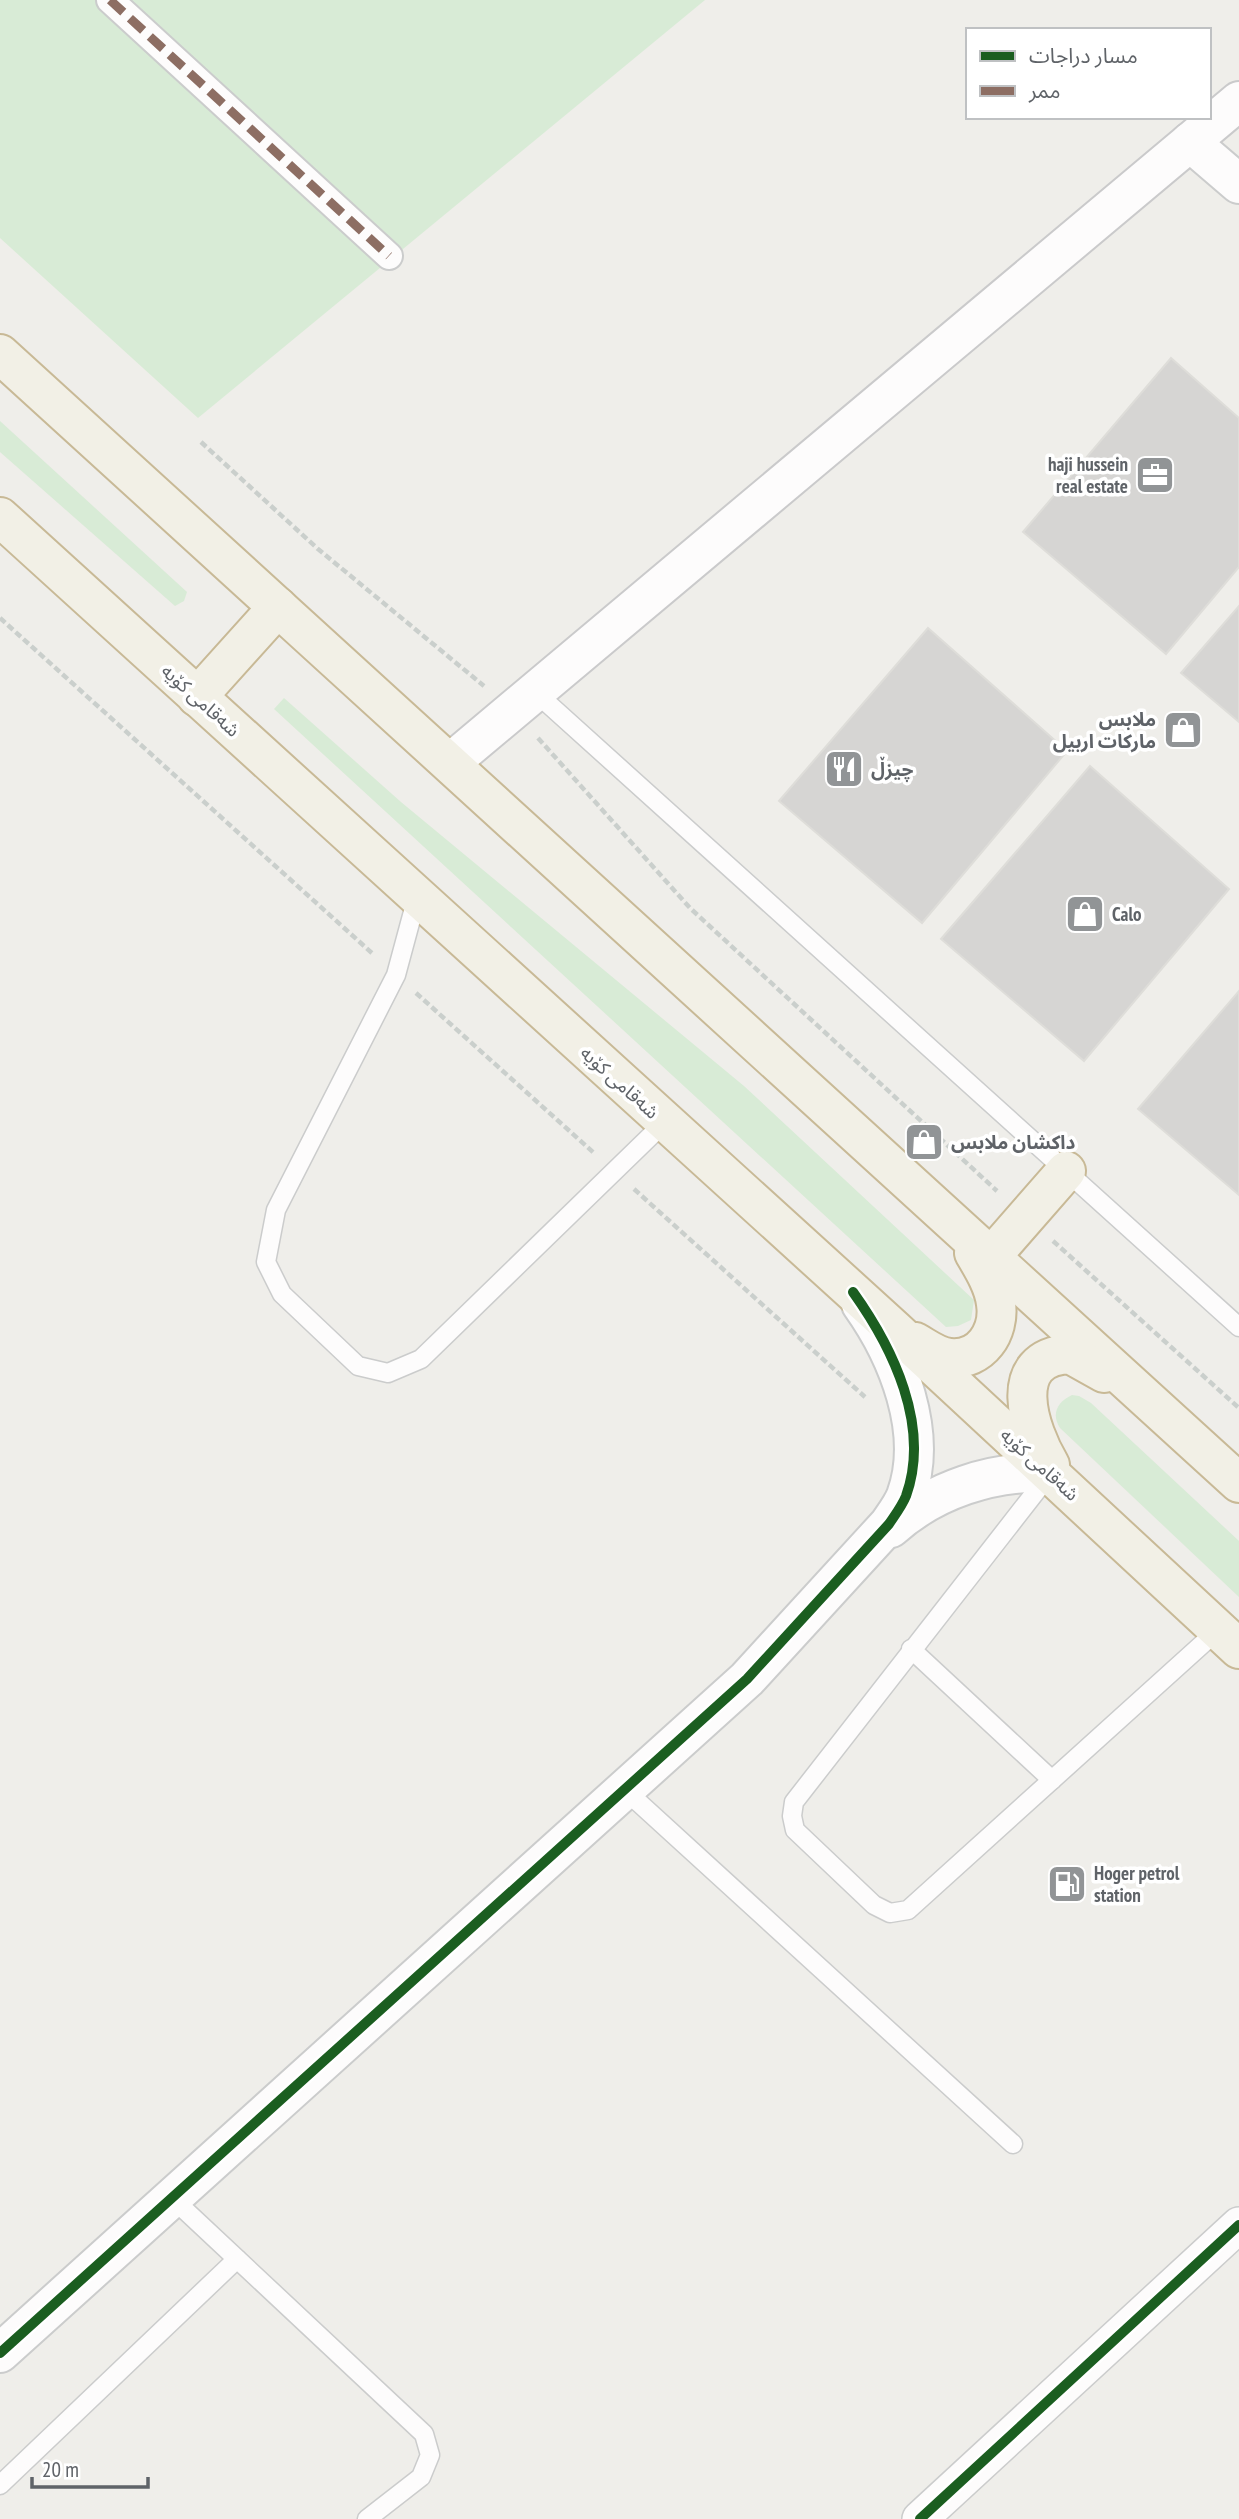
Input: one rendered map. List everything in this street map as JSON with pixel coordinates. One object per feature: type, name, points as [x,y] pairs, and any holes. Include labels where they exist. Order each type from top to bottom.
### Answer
[{"type":"highway","points":[[0,354],[1239,1483]]},
{"type":"highway","name":"شەقامی کۆیە","points":[[0,517],[895,1331],[1229,1639]]},
{"type":"highway","points":[[197,697],[278,607]]},
{"type":"highway","points":[[977,1246],[1026,1217],[1066,1171]]},
{"type":"highway","points":[[895,1331],[937,1355],[951,1358],[968,1356],[985,1346],[993,1334],[997,1319],[996,1301],[977,1246]]},
{"type":"highway","points":[[1083,1503],[1050,1465],[1029,1425],[1027,1391],[1033,1375],[1046,1360],[1070,1354],[1089,1362],[1163,1415]]},
{"type":"street","points":[[110,0],[389,256]]},
{"type":"street","points":[[450,763],[1239,101]]},
{"type":"street","points":[[1191,142],[1239,184]]},
{"type":"street","points":[[0,2353],[747,1679],[889,1524],[905,1498],[914,1467],[914,1430],[904,1390],[884,1341],[853,1293]]},
{"type":"street","points":[[866,1551],[926,1501],[955,1489],[1004,1476],[1050,1473]]},
{"type":"street","points":[[920,2519],[1239,2225]]},
{"type":"lane","points":[[523,701],[1066,1171],[1239,1327]]},
{"type":"lane","points":[[417,897],[396,975],[276,1210],[266,1262],[282,1294],[358,1366],[388,1373],[421,1359],[665,1122]]},
{"type":"lane","points":[[1050,1473],[800,1790],[794,1802],[792,1816],[796,1830],[804,1841],[874,1905],[890,1913],[908,1910],[1052,1780],[1229,1639]]},
{"type":"lane","points":[[911,1649],[1052,1780]]},
{"type":"lane","points":[[625,1790],[1013,2144]]},
{"type":"lane","points":[[172,2198],[424,2434],[430,2455],[421,2477],[367,2519]]},
{"type":"lane","points":[[0,2485],[237,2259]]},
{"type":"path","points":[[201,442],[317,549],[523,701],[575,777],[690,908],[1026,1217],[1239,1408]]},
{"type":"path","points":[[0,618],[866,1398]]},
{"type":"green space","points":[[0,0],[705,0],[198,418],[0,238]]},
{"type":"green space","points":[[0,421],[187,592],[184,601],[175,606],[0,452]]},
{"type":"green space","points":[[284,698],[401,802],[744,1086],[974,1300],[971,1320],[958,1326],[946,1327],[274,709]]},
{"type":"green space","points":[[1072,1395],[1091,1403],[1239,1541],[1239,1597],[1060,1428],[1056,1418],[1057,1409]]},
{"type":"building","name":"haji hussein real estate","points":[[1171,358],[1239,418],[1239,567],[1166,654],[1023,532]]},
{"type":"building","points":[[1239,606],[1239,722],[1181,673]]},
{"type":"building","points":[[928,628],[1067,751],[922,923],[779,801]]},
{"type":"building","name":"Calo","points":[[1090,766],[1229,889],[1084,1061],[941,939]]},
{"type":"building","points":[[1239,991],[1239,1195],[1138,1109]]},
{"type":"marked path","points":[[110,0],[389,256]]},
{"type":"cycle path","points":[[0,2353],[747,1679],[889,1524],[906,1496],[913,1469],[911,1415],[894,1363],[882,1338],[853,1292]]},
{"type":"cycle path","points":[[920,2519],[1239,2225]]},
{"type":"place","name":"haji hussein real estate","points":[[1155,475]]},
{"type":"place","name":"ملابس ماركات اربيل","points":[[1183,730]]},
{"type":"place","name":"چیزڵ","points":[[844,769]]},
{"type":"place","name":"Calo","points":[[1085,914]]},
{"type":"place","name":"داكشان ملابس","points":[[924,1142]]},
{"type":"place","name":"Hoger petrol station","points":[[1067,1884]]}]
